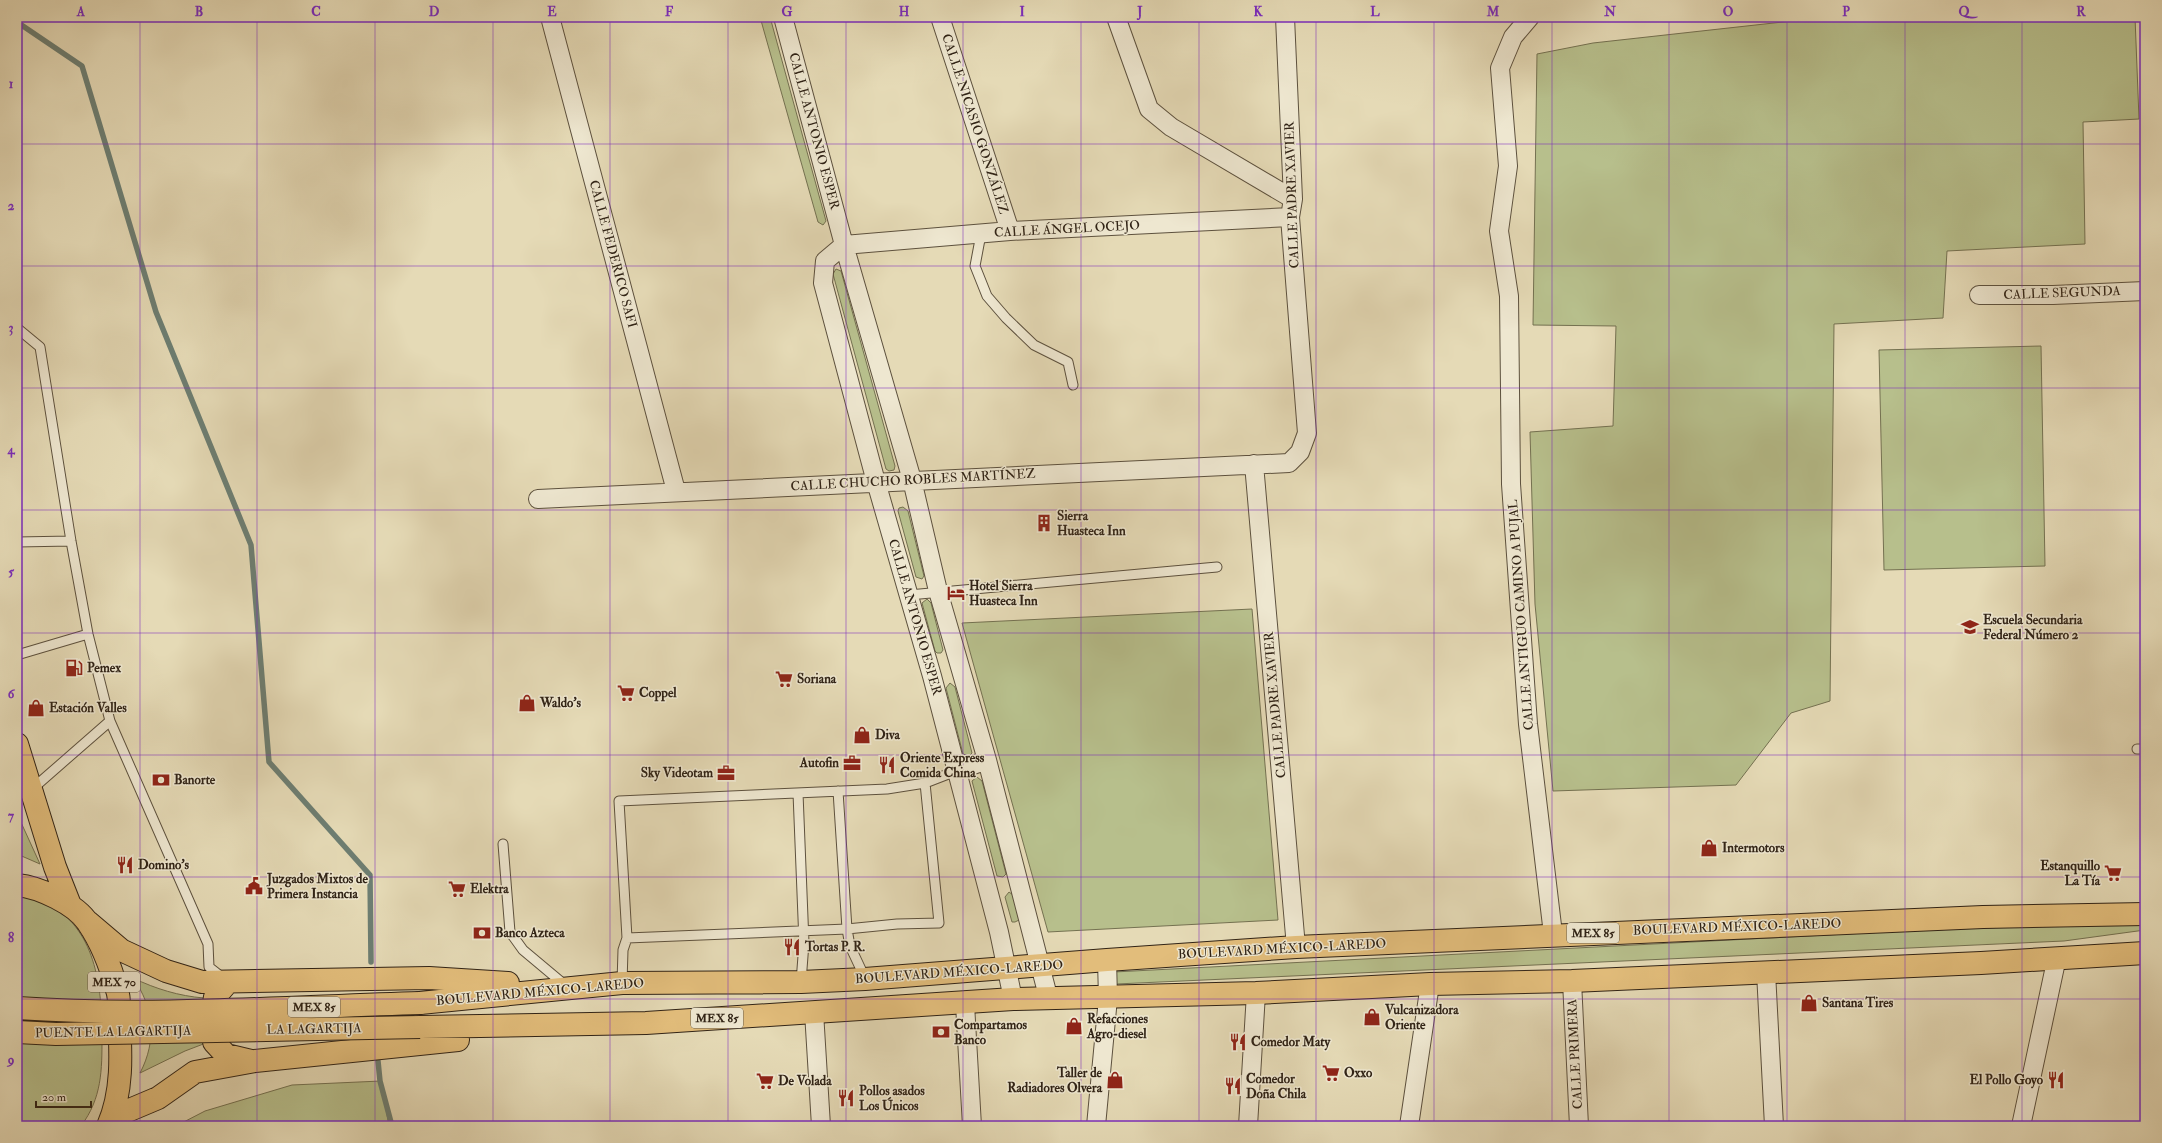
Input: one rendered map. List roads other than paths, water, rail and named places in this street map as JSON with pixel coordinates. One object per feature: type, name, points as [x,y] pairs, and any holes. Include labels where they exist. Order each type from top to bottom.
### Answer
[{"type":"main road","name":"MEX 70","points":[[17,744],[30,791],[55,867],[70,905]]},
{"type":"main road","name":"MEX 70","points":[[17,885],[28,886],[70,905],[88,922],[118,991],[122,1065],[111,1121]]},
{"type":"main road","name":"BOULEVARD MÉXICO-LAREDO","points":[[420,1003],[567,987],[622,983],[801,982],[865,979],[1296,947],[1553,934],[1983,917],[2145,914]]},
{"type":"main road","points":[[88,922],[121,950],[166,971],[202,982],[429,978],[567,987]]},
{"type":"main road","name":"BOULEVARD MÉXICO-LAREDO","points":[[420,1027],[646,1023],[1013,1000],[1256,993],[1430,984],[1572,981],[1981,963],[2145,953]]},
{"type":"main road","points":[[228,982],[215,997],[212,1014],[214,1042],[226,1055],[255,1061]]},
{"type":"main road","name":"LA LAGARTIJA","points":[[208,1021],[420,1003]]},
{"type":"main road","name":"PUENTE LA LAGARTIJA","points":[[17,1008],[208,1021]]},
{"type":"main road","name":"LA LAGARTIJA","points":[[208,1021],[420,1027]]},
{"type":"main road","name":"PUENTE LA LAGARTIJA","points":[[17,1032],[56,1034],[208,1021]]},
{"type":"main road","points":[[111,1121],[158,1098],[195,1072],[255,1061],[443,1041],[646,1023]]},
{"type":"street","name":"CALLE FEDERICO SAFI","points":[[550,17],[676,491]]},
{"type":"street","name":"CALLE ANTONIO ESPER","points":[[783,17],[844,244],[912,480],[938,591],[987,760],[1049,1000]]},
{"type":"street","name":"CALLE NICASIO GONZÁLEZ","points":[[940,17],[1010,231]]},
{"type":"street","points":[[1116,17],[1149,109],[1171,127],[1293,199]]},
{"type":"street","name":"CALLE ANTIGUO CAMINO A PUJAL","points":[[1530,17],[1513,37],[1500,68],[1508,166],[1499,230],[1509,296],[1511,484],[1528,724],[1553,934]]},
{"type":"street","name":"CALLE PADRE XAVIER","points":[[1287,19],[1293,199],[1290,217],[1306,433],[1300,452],[1289,463]]},
{"type":"street","name":"CALLE ÁNGEL OCEJO","points":[[844,244],[1010,231],[1290,217]]},
{"type":"street","name":"CALLE ANTONIO ESPER","points":[[844,244],[824,260],[823,283],[876,482],[932,676],[999,932],[1013,1000]]},
{"type":"street","name":"CALLE SEGUNDA","points":[[1979,295],[2053,295],[2145,291]]},
{"type":"street","name":"CALLE CHUCHO ROBLES MARTÍNEZ","points":[[538,499],[676,491],[1289,463]]},
{"type":"street","name":"CALLE PADRE XAVIER","points":[[1254,464],[1296,947]]},
{"type":"street","points":[[932,676],[960,668]]},
{"type":"street","points":[[956,771],[987,760]]},
{"type":"street","points":[[2022,1126],[2057,958]]},
{"type":"street","points":[[1096,1126],[1108,998],[1107,960]]},
{"type":"street","points":[[1766,972],[1774,1126]]},
{"type":"street","name":"CALLE PRIMERA","points":[[1572,981],[1579,1126]]},
{"type":"street","points":[[1409,1126],[1430,984]]},
{"type":"street","points":[[1248,1126],[1256,993]]},
{"type":"street","points":[[965,1004],[972,1126]]},
{"type":"street","points":[[814,1012],[821,1126]]},
{"type":"lane","points":[[981,234],[975,266],[987,296],[1006,318],[1034,345],[1068,362],[1073,385]]},
{"type":"lane","points":[[17,328],[40,347],[70,541],[88,634],[110,721],[208,944],[209,967],[228,982]]},
{"type":"lane","points":[[17,542],[70,541]]},
{"type":"lane","points":[[909,595],[938,591],[1217,567]]},
{"type":"lane","points":[[17,655],[88,634]]},
{"type":"lane","points":[[30,791],[110,721]]},
{"type":"lane","points":[[622,983],[623,950],[627,938],[619,801],[887,789],[925,783],[956,771]]},
{"type":"lane","points":[[627,938],[847,929],[897,924],[939,923],[925,783]]},
{"type":"lane","points":[[838,791],[847,929],[850,946],[865,979]]},
{"type":"lane","points":[[798,793],[803,931],[801,982]]},
{"type":"lane","points":[[503,844],[510,932],[523,950],[567,987]]},
{"type":"waterway","points":[[17,22],[82,66],[156,312],[251,545],[269,762],[370,875],[371,962]]},
{"type":"waterway","points":[[378,1061],[380,1081],[392,1126]]},
{"type":"place","name":"Sierra Huasteca Inn","points":[[1044,523]]},
{"type":"place","name":"Hotel Sierra Huasteca Inn","points":[[956,593]]},
{"type":"place","name":"Escuela Secundaria Federal Número 2","points":[[1970,627]]},
{"type":"place","name":"Pemex","points":[[74,668]]},
{"type":"place","name":"Soriana","points":[[784,679]]},
{"type":"place","name":"Coppel","points":[[626,693]]},
{"type":"place","name":"Waldo's","points":[[527,703]]},
{"type":"place","name":"Estación Valles","points":[[36,708]]},
{"type":"place","name":"Diva","points":[[862,735]]},
{"type":"place","name":"Autofin","points":[[852,763]]},
{"type":"place","name":"Oriente Express Comida China","points":[[887,765]]},
{"type":"place","name":"Sky Videotam","points":[[726,773]]},
{"type":"place","name":"Banorte","points":[[161,780]]},
{"type":"place","name":"Intermotors","points":[[1709,848]]},
{"type":"place","name":"Domino's","points":[[125,865]]},
{"type":"place","name":"Estanquillo La Tía","points":[[2113,873]]},
{"type":"place","name":"Juzgados Mixtos de Primera Instancia","points":[[254,886]]},
{"type":"place","name":"Elektra","points":[[457,889]]},
{"type":"place","name":"Banco Azteca","points":[[482,933]]},
{"type":"place","name":"Tortas P. R.","points":[[792,947]]},
{"type":"place","name":"Santana Tires","points":[[1809,1003]]},
{"type":"place","name":"Vulcanizadora Oriente","points":[[1372,1017]]},
{"type":"place","name":"Refacciones Agro-diesel","points":[[1074,1026]]},
{"type":"place","name":"Compartamos Banco","points":[[941,1032]]},
{"type":"place","name":"Comedor Maty","points":[[1238,1042]]},
{"type":"place","name":"Oxxo","points":[[1331,1073]]},
{"type":"place","name":"Taller de Radiadores Olvera","points":[[1115,1080]]},
{"type":"place","name":"El Pollo Goyo","points":[[2056,1080]]},
{"type":"place","name":"De Volada","points":[[765,1081]]},
{"type":"place","name":"Comedor Doña Chila","points":[[1233,1086]]},
{"type":"place","name":"Pollos asados Los Únicos","points":[[846,1098]]}]
